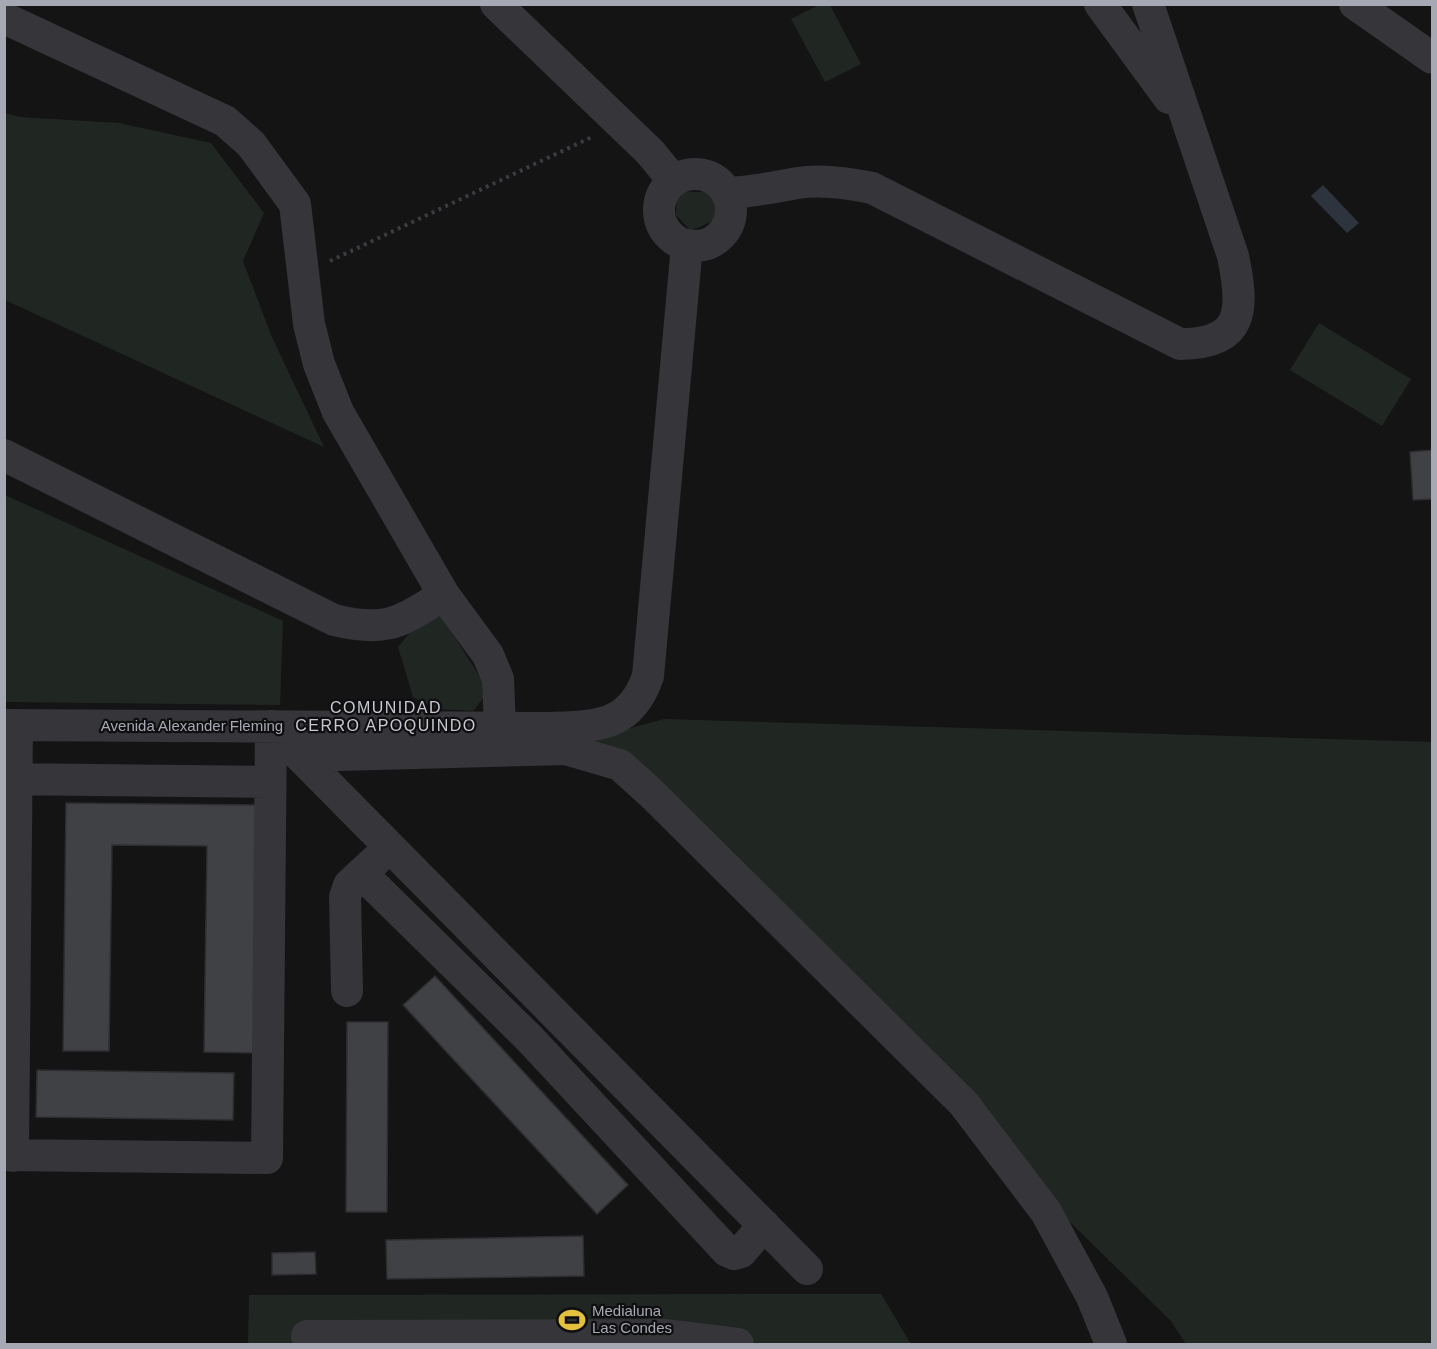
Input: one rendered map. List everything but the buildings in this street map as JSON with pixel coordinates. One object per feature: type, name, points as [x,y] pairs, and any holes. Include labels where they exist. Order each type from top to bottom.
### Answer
[{"type":"street","points":[[496,4],[650,152],[673,180]]},
{"type":"street","points":[[1100,4],[1186,120]]},
{"type":"street","points":[[728,193],[762,191],[798,183],[824,182],[872,188],[1180,344],[1205,344],[1225,334],[1237,317],[1240,290],[1233,256],[1148,4]]},
{"type":"street","points":[[1354,4],[1432,58]]},
{"type":"street","points":[[4,18],[225,121],[251,144],[295,204],[309,324],[319,364],[338,412],[444,595],[488,655],[498,680],[500,728]]},
{"type":"street","points":[[688,174],[701,174],[720,183],[728,193],[732,206],[731,219],[725,231],[714,241],[702,246],[677,242],[666,232],[660,221],[660,198],[673,180],[688,174]]},
{"type":"street","name":"Avenida Alexander Fleming","points":[[11,725],[500,728],[573,727],[620,718],[632,708],[643,690],[650,660],[687,245]]},
{"type":"street","points":[[4,455],[334,620],[379,627],[397,622],[444,595]]},
{"type":"street","points":[[11,725],[9,1155],[267,1158],[271,726]]},
{"type":"street","points":[[271,726],[807,1269]]},
{"type":"street","points":[[301,756],[565,749],[620,765],[964,1104],[1046,1212],[1092,1297],[1111,1344]]},
{"type":"street","points":[[10,779],[270,782]]},
{"type":"street","points":[[347,991],[345,897],[349,885],[390,847]]},
{"type":"street","points":[[362,874],[530,1038],[727,1251],[734,1254],[741,1252],[764,1225]]},
{"type":"street","points":[[307,1336],[514,1340],[664,1335],[738,1344]]},
{"type":"path","points":[[302,274],[619,124]]},
{"type":"shaded area","points":[[819,5],[830,5],[861,64],[825,82],[791,19]]},
{"type":"shaded area","points":[[5,113],[20,117],[119,123],[211,143],[264,213],[243,261],[271,335],[324,447],[5,300]]},
{"type":"shaded area","points":[[1323,185],[1359,223],[1347,233],[1311,196]]},
{"type":"shaded area","points":[[677,191],[722,193],[721,217],[691,231],[676,215]]},
{"type":"shaded area","points":[[1319,323],[1411,379],[1382,426],[1290,370]]},
{"type":"shaded area","points":[[5,495],[283,621],[280,705],[5,702]]},
{"type":"shaded area","points":[[441,616],[489,691],[473,711],[436,709],[413,697],[398,647],[413,629]]},
{"type":"shaded area","points":[[664,719],[1432,742],[1432,1344],[1186,1344],[1171,1321],[580,742]]},
{"type":"shaded area","name":"Medialuna Las Condes","points":[[881,1294],[911,1344],[248,1344],[249,1295]]},
{"type":"place","name":"Medialuna Las Condes","points":[[572,1320]]},
{"type":"district","name":"COMUNIDAD CERRO APOQUINDO","points":[[386,716]]}]
